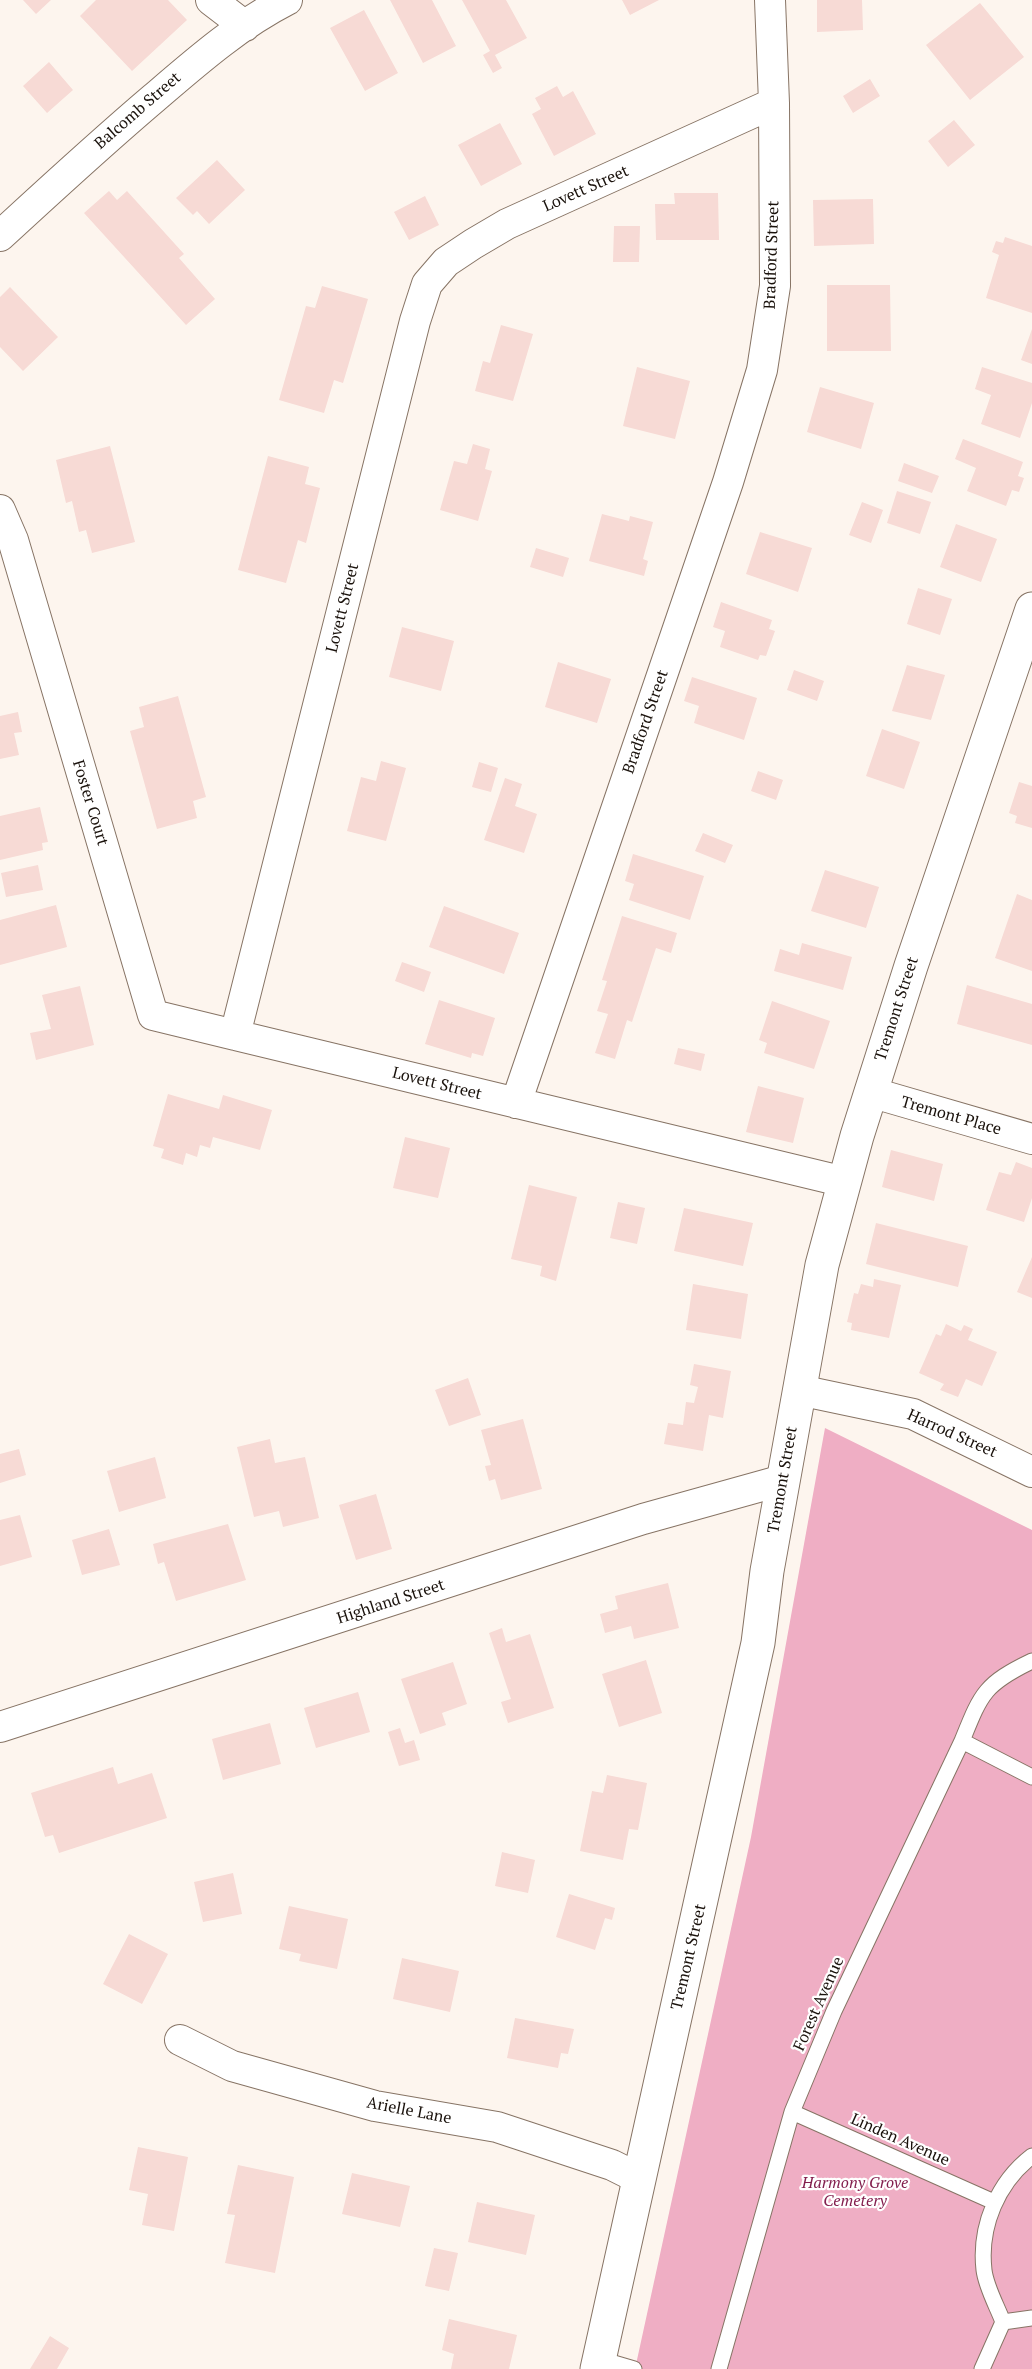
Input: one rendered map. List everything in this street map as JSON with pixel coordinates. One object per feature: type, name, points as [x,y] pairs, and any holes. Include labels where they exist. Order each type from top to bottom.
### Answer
[{"type":"street","points":[[211,0],[244,26]]},
{"type":"street","name":"Balcomb Street","points":[[0,236],[120,126],[207,52],[287,0]]},
{"type":"street","name":"Bradford Street","points":[[516,1103],[728,482],[754,398],[768,339],[775,286],[774,103],[770,0]]},
{"type":"street","name":"Lovett Street","points":[[516,1103],[235,1035],[412,332],[427,284],[446,262],[507,224],[774,103]]},
{"type":"street","name":"Foster Court","points":[[0,510],[16,551],[153,1015],[235,1035]]},
{"type":"street","name":"Tremont Street","points":[[598,2364],[758,1643],[783,1480],[822,1265],[870,1092],[1032,609]]},
{"type":"street","name":"Tremont Place","points":[[870,1092],[1032,1138]]},
{"type":"street","points":[[516,1103],[844,1182]]},
{"type":"street","name":"Harrod Street","points":[[799,1390],[913,1414],[1032,1472]]},
{"type":"street","name":"Highland Street","points":[[0,1727],[643,1519],[783,1480]]},
{"type":"street","name":"Arielle Lane","points":[[180,2040],[232,2066],[375,2106],[497,2127],[612,2165],[640,2179]]},
{"type":"lane","name":"Forest Avenue","points":[[719,2369],[792,2112],[834,2011],[962,1742],[980,1697],[1005,1674],[1032,1662]]},
{"type":"lane","points":[[962,1742],[1032,1777]]},
{"type":"lane","name":"Linden Avenue","points":[[792,2112],[994,2202]]},
{"type":"lane","points":[[982,2369],[1003,2322],[984,2271],[985,2235],[994,2202],[1014,2169],[1032,2156]]},
{"type":"lane","points":[[1003,2322],[1032,2318]]},
{"type":"lane","points":[[598,2364],[634,2369]]},
{"type":"green space","name":"Harmony Grove Cemetery","points":[[825,1428],[1032,1530],[1032,2369],[635,2369],[751,1837]]},
{"type":"building","points":[[23,0],[51,0],[36,14]]},
{"type":"building","points":[[96,0],[168,0],[187,20],[132,71],[80,16]]},
{"type":"building","points":[[390,0],[432,0],[456,46],[423,63]]},
{"type":"building","points":[[462,0],[506,0],[527,38],[495,55],[502,68],[493,73],[483,55],[490,51]]},
{"type":"building","points":[[622,0],[659,0],[630,15]]},
{"type":"building","points":[[817,0],[862,0],[863,30],[817,32]]},
{"type":"building","points":[[980,3],[1024,57],[970,100],[926,45]]},
{"type":"building","points":[[364,10],[398,73],[365,91],[330,28]]},
{"type":"building","points":[[49,62],[73,90],[47,113],[23,86]]},
{"type":"building","points":[[870,79],[880,96],[853,113],[843,96]]},
{"type":"building","points":[[557,86],[563,97],[573,91],[596,134],[554,156],[532,114],[541,109],[535,98]]},
{"type":"building","points":[[954,120],[975,145],[948,167],[928,141]]},
{"type":"building","points":[[500,123],[522,164],[481,186],[458,145]]},
{"type":"building","points":[[217,160],[245,190],[209,224],[197,211],[193,215],[176,198]]},
{"type":"building","points":[[109,191],[117,200],[127,191],[184,254],[179,258],[215,299],[186,325],[84,213]]},
{"type":"building","points":[[674,193],[718,193],[719,240],[656,240],[655,204],[675,204]]},
{"type":"building","points":[[425,196],[439,225],[409,240],[394,212]]},
{"type":"building","points":[[873,199],[874,244],[814,246],[813,200]]},
{"type":"building","points":[[614,226],[640,226],[639,262],[613,262]]},
{"type":"building","points":[[1005,237],[1032,246],[1032,313],[986,298],[999,255],[992,252],[996,241],[1003,243]]},
{"type":"building","points":[[827,285],[890,285],[891,351],[827,351]]},
{"type":"building","points":[[322,286],[368,299],[343,383],[334,380],[324,413],[279,400],[306,306],[315,308]]},
{"type":"building","points":[[10,287],[58,337],[23,371],[0,347],[0,297]]},
{"type":"building","points":[[501,325],[533,334],[513,401],[475,391],[483,361],[490,363]]},
{"type":"building","points":[[1032,329],[1032,364],[1021,360]]},
{"type":"building","points":[[637,367],[690,381],[675,439],[623,426]]},
{"type":"building","points":[[982,367],[1032,383],[1032,403],[1020,438],[981,424],[991,395],[975,389]]},
{"type":"building","points":[[820,387],[874,403],[861,449],[807,432]]},
{"type":"building","points":[[963,439],[1023,462],[1018,476],[1024,478],[1019,492],[1012,490],[1006,506],[967,491],[976,468],[955,459]]},
{"type":"building","points":[[473,444],[490,449],[485,469],[492,471],[478,521],[440,510],[454,461],[467,464]]},
{"type":"building","points":[[110,446],[135,542],[92,553],[86,530],[79,532],[72,501],[66,503],[56,460]]},
{"type":"building","points":[[268,456],[309,467],[305,484],[320,488],[306,543],[298,540],[286,583],[238,570]]},
{"type":"building","points":[[904,463],[939,476],[932,493],[898,481]]},
{"type":"building","points":[[897,491],[931,502],[920,534],[887,523]]},
{"type":"building","points":[[862,502],[883,510],[871,543],[849,535]]},
{"type":"building","points":[[602,514],[629,521],[630,516],[653,522],[643,559],[648,561],[644,576],[589,561]]},
{"type":"building","points":[[956,524],[997,539],[981,582],[940,567]]},
{"type":"building","points":[[760,532],[812,548],[798,592],[746,574]]},
{"type":"building","points":[[536,548],[569,558],[563,577],[530,567]]},
{"type":"building","points":[[918,588],[952,599],[940,635],[907,624]]},
{"type":"building","points":[[721,602],[772,620],[769,629],[775,631],[766,656],[760,655],[758,660],[720,647],[725,631],[713,627]]},
{"type":"building","points":[[402,627],[454,641],[441,691],[389,677]]},
{"type":"building","points":[[558,662],[611,679],[597,723],[545,707]]},
{"type":"building","points":[[907,665],[945,675],[931,720],[892,711]]},
{"type":"building","points":[[794,670],[824,681],[817,701],[787,690]]},
{"type":"building","points":[[692,677],[757,698],[744,740],[694,723],[699,706],[684,701]]},
{"type":"building","points":[[178,696],[206,797],[193,801],[197,818],[157,829],[130,731],[144,727],[139,707]]},
{"type":"building","points":[[18,712],[22,732],[14,733],[19,755],[0,759],[0,716]]},
{"type":"building","points":[[882,729],[920,742],[904,789],[866,776]]},
{"type":"building","points":[[381,761],[406,768],[386,841],[347,831],[361,777],[376,781]]},
{"type":"building","points":[[479,762],[498,768],[491,792],[472,787]]},
{"type":"building","points":[[758,771],[783,780],[776,800],[751,791]]},
{"type":"building","points":[[505,778],[522,784],[515,806],[537,814],[524,853],[484,840]]},
{"type":"building","points":[[1019,782],[1032,786],[1032,828],[1015,823],[1017,816],[1009,813]]},
{"type":"building","points":[[40,807],[48,842],[42,843],[43,850],[0,860],[0,816]]},
{"type":"building","points":[[703,833],[733,845],[725,863],[695,851]]},
{"type":"building","points":[[633,854],[704,876],[690,920],[629,900],[634,884],[625,881]]},
{"type":"building","points":[[38,865],[43,890],[6,897],[1,873]]},
{"type":"building","points":[[825,870],[879,887],[866,928],[811,911]]},
{"type":"building","points":[[1017,894],[1032,900],[1032,971],[995,958]]},
{"type":"building","points":[[56,905],[67,947],[0,965],[0,920]]},
{"type":"building","points":[[444,906],[519,933],[504,974],[429,947]]},
{"type":"building","points":[[622,916],[677,933],[671,953],[656,948],[632,1022],[627,1020],[615,1059],[595,1053],[608,1014],[597,1011],[607,981],[602,980]]},
{"type":"building","points":[[802,943],[852,957],[843,990],[774,971],[780,949],[799,955]]},
{"type":"building","points":[[402,962],[431,972],[424,992],[395,981]]},
{"type":"building","points":[[967,985],[1032,1004],[1032,1045],[957,1024]]},
{"type":"building","points":[[80,986],[94,1045],[36,1060],[30,1033],[51,1029],[42,995]]},
{"type":"building","points":[[439,1000],[495,1018],[483,1056],[472,1053],[471,1058],[425,1044]]},
{"type":"building","points":[[772,1001],[830,1021],[814,1069],[764,1053],[767,1043],[759,1040]]},
{"type":"building","points":[[678,1048],[705,1054],[701,1071],[674,1064]]},
{"type":"building","points":[[758,1086],[804,1098],[793,1143],[746,1132]]},
{"type":"building","points":[[168,1094],[219,1109],[223,1095],[272,1110],[260,1150],[213,1137],[210,1148],[200,1145],[197,1157],[186,1153],[183,1165],[161,1158],[164,1149],[153,1146]]},
{"type":"building","points":[[405,1137],[450,1148],[438,1198],[393,1188]]},
{"type":"building","points":[[891,1150],[943,1164],[934,1201],[882,1187]]},
{"type":"building","points":[[1016,1162],[1032,1168],[1032,1198],[1024,1222],[986,1210],[999,1172],[1011,1175]]},
{"type":"building","points":[[529,1185],[577,1197],[556,1281],[540,1276],[542,1266],[511,1259]]},
{"type":"building","points":[[618,1202],[645,1208],[637,1244],[610,1238]]},
{"type":"building","points":[[684,1208],[753,1223],[743,1266],[674,1251]]},
{"type":"building","points":[[876,1223],[968,1246],[958,1287],[866,1264]]},
{"type":"building","points":[[1032,1257],[1032,1298],[1017,1292]]},
{"type":"building","points":[[874,1279],[901,1285],[889,1338],[851,1330],[852,1323],[847,1322],[854,1293],[858,1294],[861,1284],[873,1287]]},
{"type":"building","points":[[693,1284],[748,1294],[741,1339],[686,1330]]},
{"type":"building","points":[[946,1324],[961,1331],[964,1325],[973,1329],[968,1340],[997,1352],[982,1386],[966,1379],[958,1397],[940,1390],[944,1384],[919,1373],[936,1334],[941,1336]]},
{"type":"building","points":[[694,1364],[731,1371],[723,1418],[709,1415],[703,1451],[664,1444],[668,1423],[683,1425],[686,1402],[694,1403],[698,1387],[690,1385]]},
{"type":"building","points":[[468,1378],[481,1415],[449,1426],[435,1390]]},
{"type":"building","points":[[523,1419],[542,1489],[501,1500],[495,1479],[489,1481],[485,1466],[491,1465],[481,1430]]},
{"type":"building","points":[[270,1439],[275,1463],[305,1457],[319,1518],[283,1527],[279,1511],[254,1517],[237,1447]]},
{"type":"building","points":[[19,1449],[26,1475],[0,1483],[0,1454]]},
{"type":"building","points":[[155,1457],[166,1498],[119,1512],[107,1471]]},
{"type":"building","points":[[376,1494],[392,1549],[356,1560],[339,1505]]},
{"type":"building","points":[[20,1515],[32,1557],[0,1566],[0,1520]]},
{"type":"building","points":[[228,1524],[246,1580],[176,1601],[164,1562],[158,1564],[153,1544]]},
{"type":"building","points":[[109,1529],[120,1565],[82,1575],[72,1540]]},
{"type":"building","points":[[668,1583],[679,1628],[634,1639],[631,1626],[605,1633],[600,1614],[618,1609],[615,1596]]},
{"type":"building","points":[[502,1628],[506,1642],[530,1634],[554,1708],[508,1723],[501,1702],[511,1699],[489,1633]]},
{"type":"building","points":[[646,1660],[662,1713],[619,1727],[602,1674]]},
{"type":"building","points":[[453,1662],[467,1704],[442,1713],[446,1725],[420,1734],[401,1679]]},
{"type":"building","points":[[358,1692],[370,1732],[316,1748],[304,1708]]},
{"type":"building","points":[[270,1723],[281,1764],[223,1780],[212,1739]]},
{"type":"building","points":[[400,1728],[405,1743],[414,1740],[420,1760],[399,1766],[388,1732]]},
{"type":"building","points":[[113,1767],[118,1784],[152,1773],[167,1818],[59,1853],[53,1835],[45,1837],[31,1793]]},
{"type":"building","points":[[607,1775],[647,1783],[638,1830],[629,1829],[623,1860],[580,1851],[592,1791],[603,1793]]},
{"type":"building","points":[[502,1852],[535,1860],[528,1893],[495,1886]]},
{"type":"building","points":[[233,1873],[242,1914],[203,1922],[194,1882]]},
{"type":"building","points":[[569,1894],[615,1908],[612,1920],[605,1918],[595,1950],[556,1937]]},
{"type":"building","points":[[289,1906],[348,1919],[337,1969],[299,1961],[301,1954],[279,1949]]},
{"type":"building","points":[[129,1934],[168,1954],[142,2004],[103,1984]]},
{"type":"building","points":[[402,1958],[459,1971],[450,2012],[393,1999]]},
{"type":"building","points":[[515,2018],[574,2029],[568,2054],[561,2053],[558,2068],[507,2058]]},
{"type":"building","points":[[138,2147],[188,2157],[174,2231],[142,2225],[148,2194],[129,2190]]},
{"type":"building","points":[[238,2165],[294,2177],[275,2273],[225,2263],[235,2215],[227,2214]]},
{"type":"building","points":[[352,2173],[410,2186],[400,2227],[342,2214]]},
{"type":"building","points":[[477,2202],[535,2215],[526,2255],[468,2242]]},
{"type":"building","points":[[434,2248],[458,2253],[449,2291],[425,2286]]},
{"type":"building","points":[[449,2319],[517,2335],[509,2369],[451,2369],[454,2354],[442,2350]]},
{"type":"building","points":[[50,2336],[69,2348],[57,2369],[30,2369]]}]
